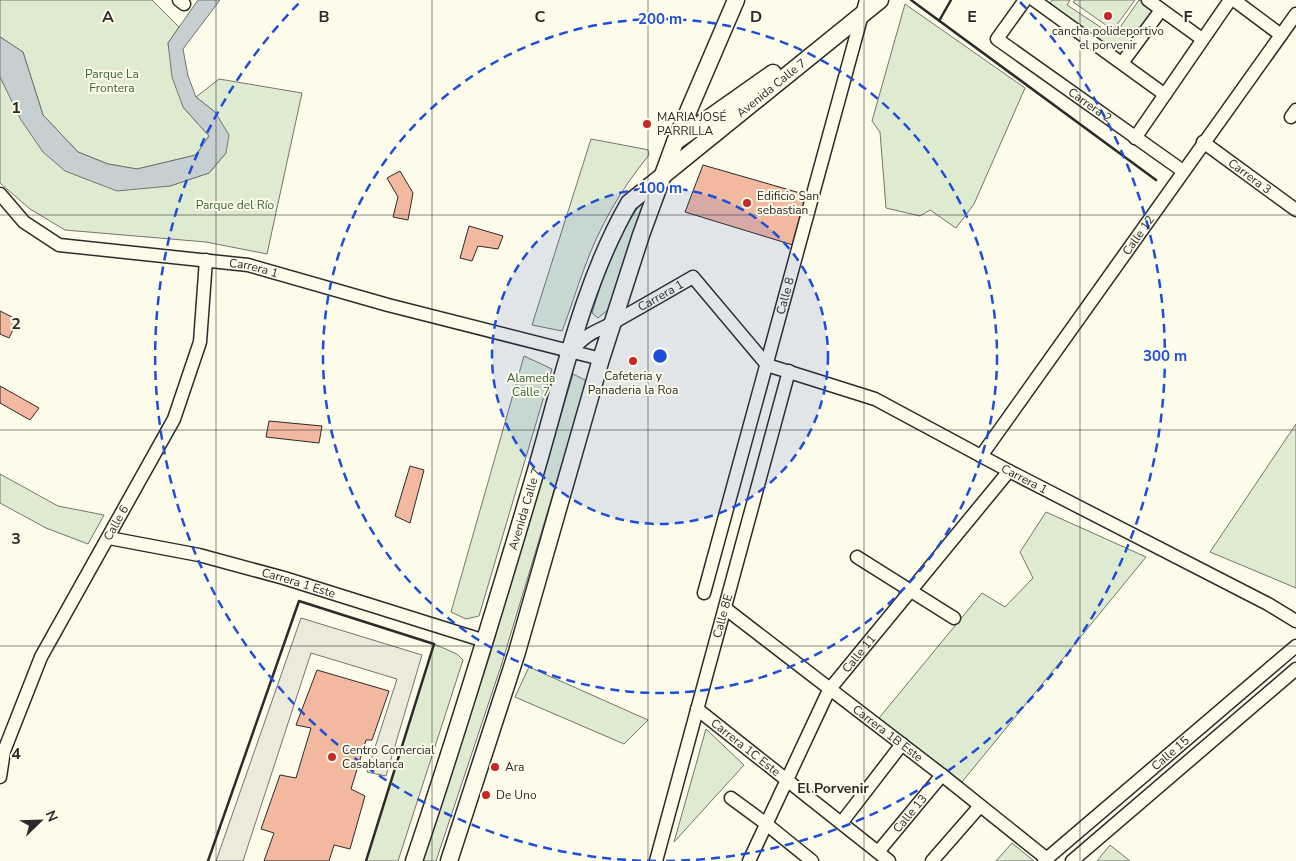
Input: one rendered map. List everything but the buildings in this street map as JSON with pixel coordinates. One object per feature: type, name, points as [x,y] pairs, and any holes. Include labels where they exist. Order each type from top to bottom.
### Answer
[{"type":"main road","points":[[449,861],[517,652],[612,324],[675,142],[736,0]]},
{"type":"main road","name":"Avenida Calle 7","points":[[675,142],[879,0]]},
{"type":"main road","name":"Avenida Calle 7","points":[[414,861],[485,641],[571,351],[598,267],[612,233],[629,203],[879,0]]},
{"type":"street","name":"Calle 8","points":[[704,593],[866,0]]},
{"type":"street","name":"Carrera 2","points":[[1026,0],[997,39],[1183,171]]},
{"type":"street","points":[[1034,0],[1164,94]]},
{"type":"street","points":[[1148,0],[1202,39]]},
{"type":"street","points":[[1135,138],[1230,0]]},
{"type":"street","points":[[1234,0],[1283,31],[1296,36]]},
{"type":"street","points":[[1122,63],[1162,10]]},
{"type":"street","name":"Calle 12","points":[[981,456],[1296,14]]},
{"type":"street","name":"Carrera 3","points":[[1203,142],[1296,210]]},
{"type":"street","name":"Carrera 1","points":[[0,194],[24,222],[59,245],[248,264],[388,305],[571,351],[589,334],[612,324],[693,277],[767,365],[875,399],[1009,471],[1268,604],[1296,621]]},
{"type":"street","name":"Calle 6","points":[[0,777],[4,751],[41,657],[174,419],[200,342],[206,260]]},
{"type":"street","points":[[571,351],[601,359]]},
{"type":"street","name":"Calle 8E","points":[[656,861],[726,610],[789,371]]},
{"type":"street","name":"Calle 11","points":[[749,861],[828,690],[912,591],[1009,471]]},
{"type":"street","name":"Carrera 1 Este","points":[[109,538],[199,555],[284,578],[485,641]]},
{"type":"street","points":[[857,556],[954,618]]},
{"type":"street","name":"Carrera 1B Este","points":[[726,610],[828,690],[942,775],[1046,860]]},
{"type":"street","name":"Calle 15","points":[[1046,860],[1296,646]]},
{"type":"street","name":"Calle 15","points":[[1072,861],[1296,669]]},
{"type":"street","name":"Carrera 1C Este","points":[[698,709],[889,861]]},
{"type":"street","points":[[1198,729],[1210,743]]},
{"type":"street","points":[[842,822],[902,744]]},
{"type":"street","name":"Calle 13","points":[[878,852],[942,775]]},
{"type":"street","points":[[731,798],[812,861]]},
{"type":"street","points":[[932,861],[980,806]]},
{"type":"green space","name":"Parque La Frontera","points":[[0,0],[152,0],[179,27],[168,43],[183,107],[209,136],[196,155],[137,169],[108,164],[78,152],[43,115],[23,52],[0,37]]},
{"type":"green space","points":[[1052,0],[1070,0],[1067,5],[1114,36],[1139,0],[1154,9],[1121,55],[1049,5]]},
{"type":"green space","name":"cancha polideportivo el porvenir","points":[[1075,0],[1135,0],[1113,30],[1073,2]]},
{"type":"green space","points":[[905,4],[1025,88],[974,204],[956,228],[930,210],[920,216],[886,208],[880,132],[872,121]]},
{"type":"green space","name":"Parque del Río","points":[[0,77],[43,152],[170,186],[209,173],[226,153],[215,112],[196,97],[219,79],[302,93],[267,254],[206,242],[65,230],[30,209],[0,183]]},
{"type":"green space","points":[[591,139],[648,150],[649,155],[629,181],[604,223],[590,253],[562,331],[532,325]]},
{"type":"green space","points":[[651,186],[609,309],[598,318],[592,313],[612,249]]},
{"type":"green space","name":"Alameda Calle 7","points":[[524,356],[552,369],[479,616],[466,619],[451,612]]},
{"type":"green space","points":[[573,374],[587,381],[502,663],[436,861],[422,861],[489,658]]},
{"type":"green space","points":[[1296,424],[1296,588],[1210,552]]},
{"type":"green space","points":[[0,474],[58,506],[104,515],[88,544],[46,528],[0,503]]},
{"type":"green space","points":[[1046,512],[1146,557],[962,782],[879,718],[982,593],[1005,607],[1033,578],[1020,552]]},
{"type":"green space","points":[[434,644],[457,654],[463,660],[398,861],[366,861]]},
{"type":"green space","points":[[529,667],[648,720],[624,744],[515,697]]},
{"type":"green space","points":[[706,729],[744,765],[674,842]]},
{"type":"green space","points":[[1012,843],[1034,861],[996,861]]},
{"type":"green space","points":[[1110,845],[1130,861],[1097,861]]},
{"type":"shaded area","points":[[198,0],[220,0],[183,49],[188,76],[196,97],[215,112],[229,135],[226,153],[209,173],[170,186],[117,191],[65,171],[43,152],[21,120],[0,77],[0,37],[23,52],[43,115],[78,152],[108,164],[137,169],[196,155],[209,136],[183,107],[172,77],[168,43]]},
{"type":"shaded area","points":[[301,618],[422,655],[386,776],[367,772],[397,679],[311,653],[243,861],[216,861]]},
{"type":"wall","points":[[911,0],[1156,180]]},
{"type":"wall","points":[[939,21],[951,0]]},
{"type":"wall","points":[[208,861],[299,601],[434,644],[366,861]]},
{"type":"place","name":"cancha polideportivo el porvenir","points":[[1108,16]]},
{"type":"place","name":"MARIA JOSÉ PARRILLA","points":[[647,124]]},
{"type":"place","name":"Edificio San sebastian","points":[[747,203]]},
{"type":"place","name":"Cafeteria y Panaderia la Roa","points":[[633,361]]},
{"type":"place","name":"Centro Comercial Casablanca","points":[[332,757]]},
{"type":"place","name":"Ara","points":[[495,767]]},
{"type":"place","name":"De Uno","points":[[486,795]]},
{"type":"district","name":"El Porvenir","points":[[833,788]]}]
